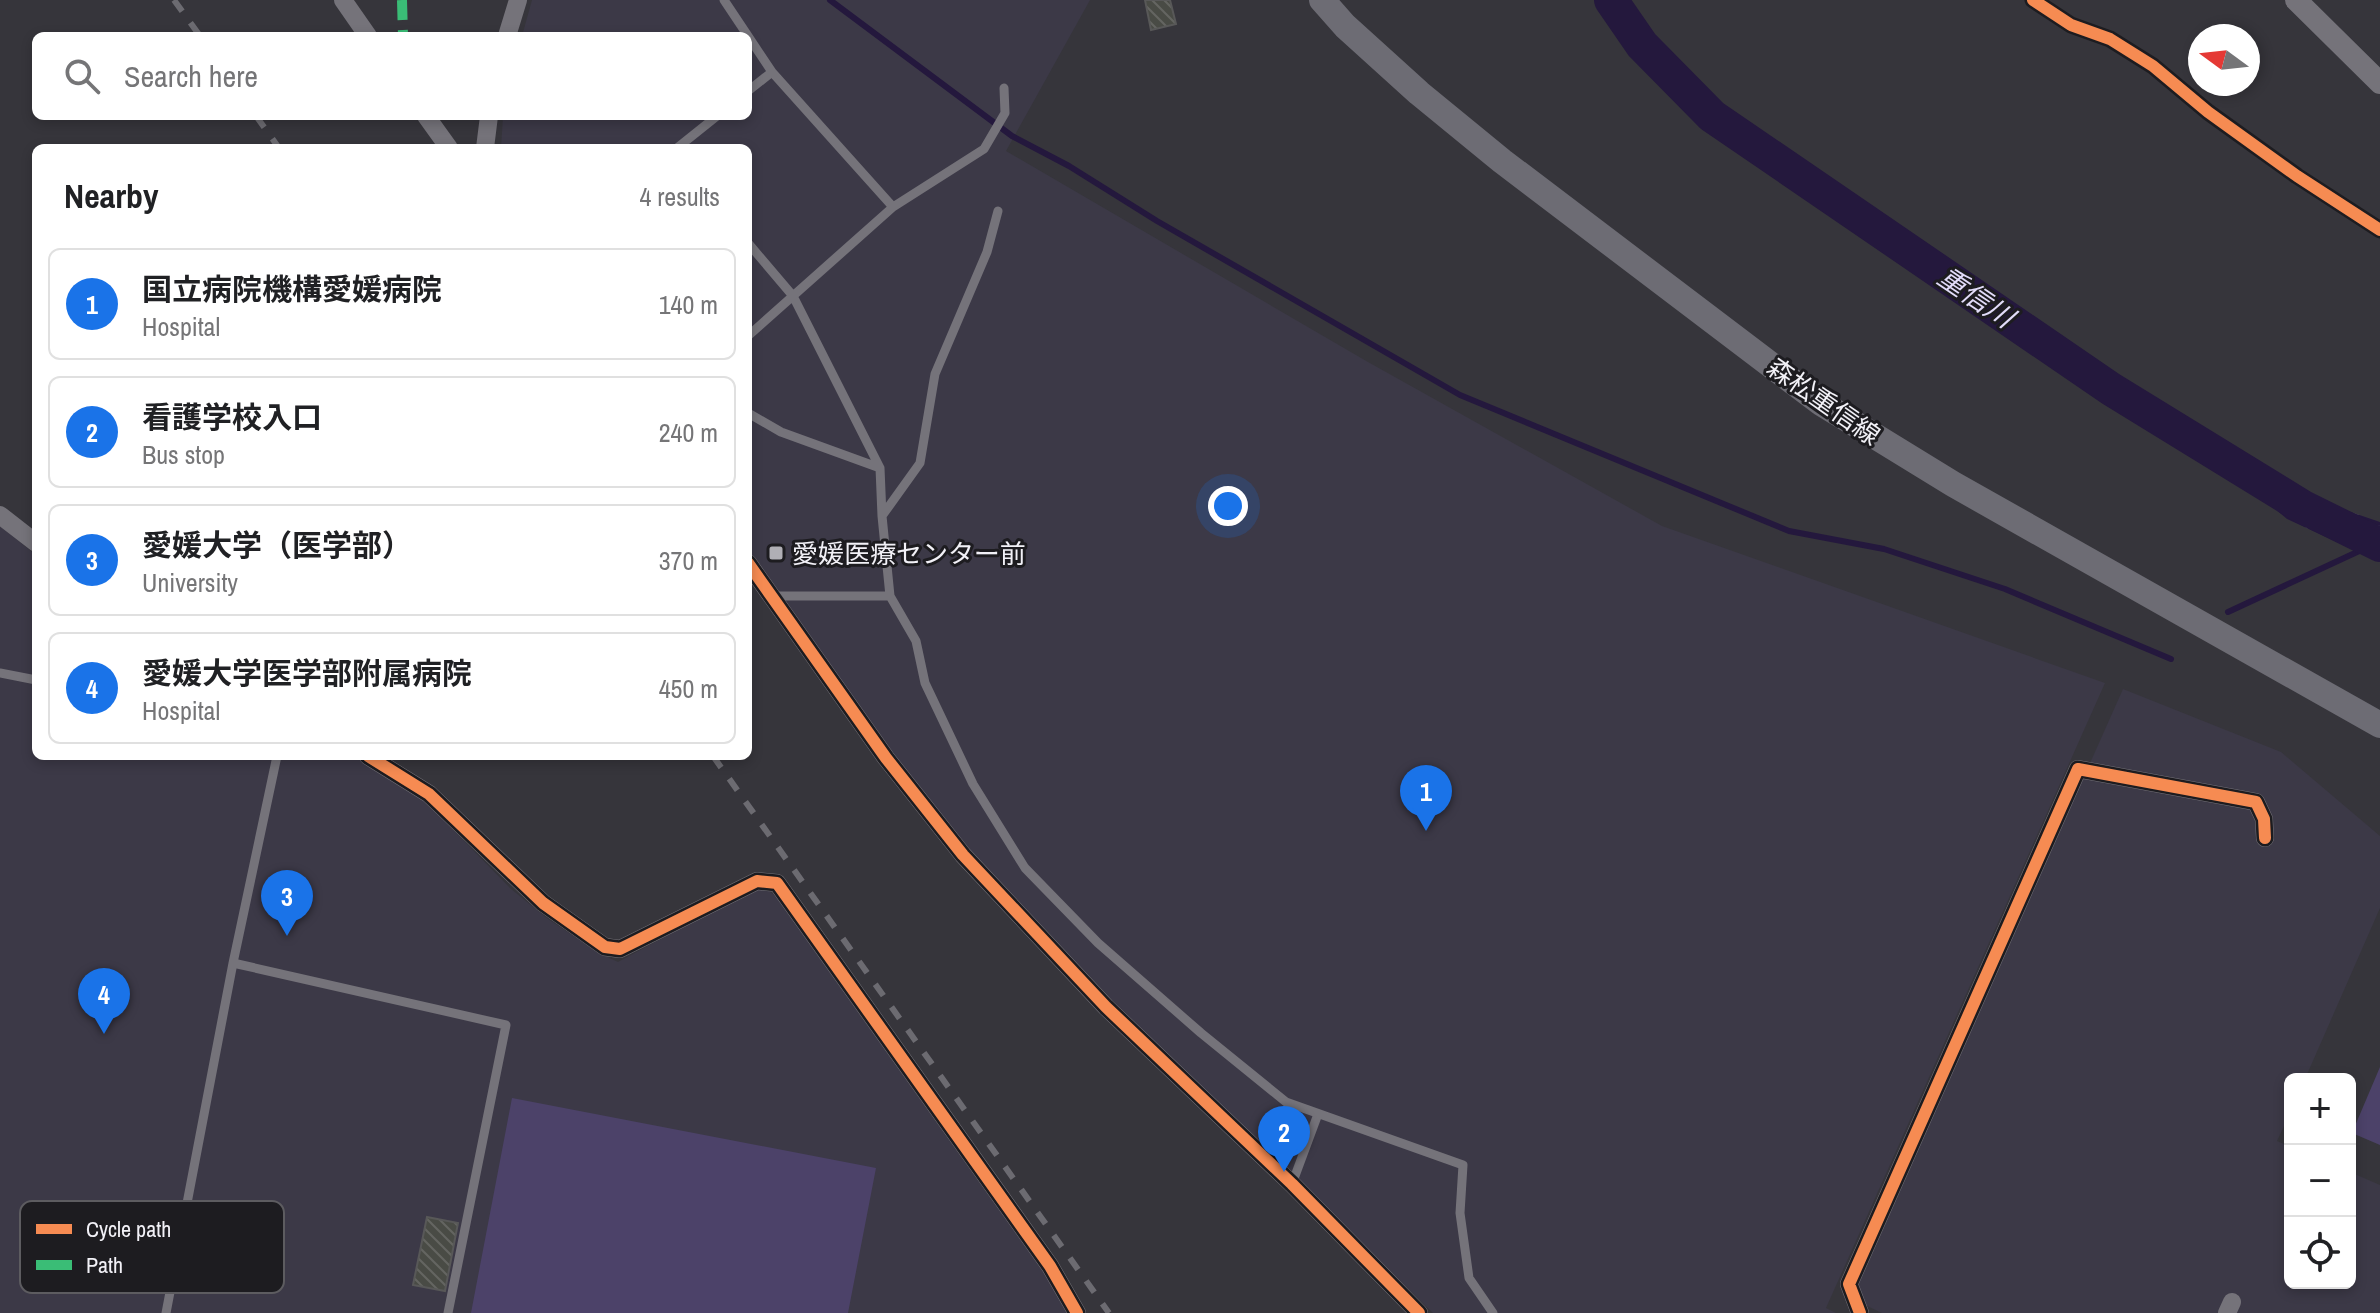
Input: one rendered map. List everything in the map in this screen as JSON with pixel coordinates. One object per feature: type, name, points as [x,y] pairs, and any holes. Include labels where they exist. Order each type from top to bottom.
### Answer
[{"type":"main road","name":"森松重信線","points":[[1322,0],[1345,26],[1419,93],[1502,161],[1821,403],[1940,477],[2380,725]]},
{"type":"street","points":[[343,0],[365,32]]},
{"type":"street","points":[[508,32],[518,0]]},
{"type":"street","points":[[2296,0],[2380,83]]},
{"type":"street","points":[[429,120],[446,144]]},
{"type":"street","points":[[486,144],[488,120]]},
{"type":"street","points":[[0,515],[32,540]]},
{"type":"street","points":[[752,568],[886,758],[963,855],[1106,1007],[1292,1184],[1419,1313]]},
{"type":"street","points":[[374,760],[429,794],[543,903],[605,947],[620,949],[757,881],[777,883],[1050,1266],[1077,1313]]},
{"type":"street","points":[[1860,1313],[1849,1284],[2078,769],[2256,802],[2264,819],[2265,838]]},
{"type":"lane","points":[[724,0],[745,32]]},
{"type":"lane","points":[[752,42],[772,72],[893,207]]},
{"type":"lane","points":[[752,88],[772,72]]},
{"type":"lane","points":[[752,332],[893,207],[984,149],[1005,113],[1004,88]]},
{"type":"lane","points":[[682,144],[712,120]]},
{"type":"lane","points":[[882,516],[920,463],[935,374],[987,252],[998,211]]},
{"type":"lane","points":[[752,248],[793,296],[880,468],[890,596],[916,641],[925,683],[973,784],[1025,868],[1098,943],[1286,1102],[1463,1165],[1460,1213],[1469,1278],[1493,1313]]},
{"type":"lane","points":[[752,415],[781,432],[880,468]]},
{"type":"lane","points":[[772,596],[890,596]]},
{"type":"lane","points":[[0,673],[32,679]]},
{"type":"lane","points":[[187,1201],[276,760]]},
{"type":"lane","points":[[233,963],[506,1025],[448,1313]]},
{"type":"lane","points":[[1292,1184],[1318,1114]]},
{"type":"lane","points":[[166,1313],[170,1293]]},
{"type":"shaded area","points":[[532,0],[1090,0],[1006,151],[1368,362],[1662,526],[2105,683],[1826,1308],[1836,1313],[1433,1313],[1112,1000],[972,852],[899,764],[752,559],[752,144],[501,144],[503,120],[752,120],[752,32],[523,32]]},
{"type":"shaded area","points":[[0,526],[32,552],[32,760],[361,760],[428,804],[511,889],[548,919],[618,962],[757,887],[767,890],[776,896],[1044,1271],[1069,1313],[0,1313]]},
{"type":"shaded area","points":[[2123,689],[2281,752],[2380,836],[2380,908],[2308,1073],[2284,1073],[2284,1126],[2277,1141],[2284,1144],[2284,1289],[2356,1289],[2356,1175],[2380,1185],[2380,1313],[1882,1313],[1865,1305],[1858,1285]]},
{"type":"shaded area","points":[[2380,1067],[2380,1145],[2356,1135],[2356,1124]]},
{"type":"shaded area","points":[[512,1098],[876,1168],[848,1313],[471,1313]]},
{"type":"water","points":[[2245,484],[2380,522],[2380,555],[2339,543],[2287,519]]},
{"type":"building","points":[[1145,0],[1170,0],[1176,24],[1151,30]]},
{"type":"building","points":[[427,1217],[458,1223],[445,1291],[413,1285]]},
{"type":"waterway","points":[[830,0],[1012,136],[1069,166],[1157,221],[1460,395],[1789,531],[1884,549],[2005,589],[2171,659]]},
{"type":"waterway","name":"重信川","points":[[1611,0],[1642,45],[1712,116],[2111,389],[2303,507],[2380,545]]},
{"type":"waterway","points":[[2228,612],[2370,546]]},
{"type":"railway","points":[[174,0],[197,32]]},
{"type":"railway","points":[[259,120],[276,144]]},
{"type":"railway","points":[[716,760],[1109,1313]]},
{"type":"marked path","points":[[402,0],[403,32]]},
{"type":"cycle path","points":[[2033,0],[2071,25],[2110,39],[2153,66],[2208,112],[2297,176],[2380,230]]},
{"type":"cycle path","points":[[752,569],[886,758],[963,855],[1106,1007],[1292,1184],[1419,1313]]},
{"type":"cycle path","points":[[374,760],[429,794],[543,903],[605,947],[620,949],[757,881],[777,883],[1050,1266],[1077,1313]]},
{"type":"cycle path","points":[[1860,1313],[1849,1284],[2078,769],[2256,802],[2264,819],[2265,838]]},
{"type":"place","name":"愛媛医療センター前","points":[[776,553]]},
{"type":"place","name":"国立病院機構愛媛病院","points":[[1426,831]]},
{"type":"place","name":"愛媛大学（医学部）","points":[[287,936]]},
{"type":"place","name":"愛媛大学医学部附属病院","points":[[104,1034]]},
{"type":"place","name":"看護学校入口","points":[[1284,1172]]}]
